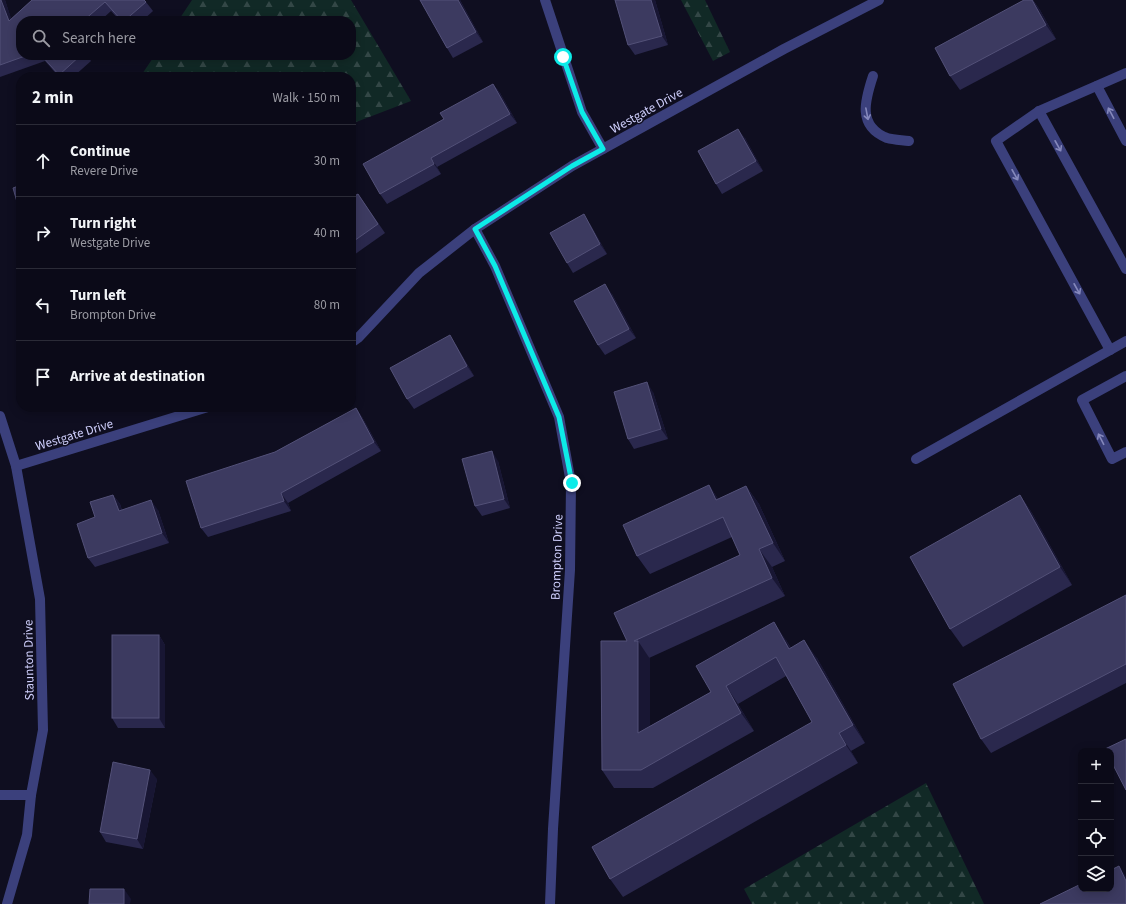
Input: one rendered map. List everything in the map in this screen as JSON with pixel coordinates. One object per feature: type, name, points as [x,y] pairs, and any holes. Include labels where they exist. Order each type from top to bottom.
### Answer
[{"type":"street","points":[[544,0],[582,112],[603,149]]},
{"type":"street","name":"Westgate Drive","points":[[356,339],[419,273],[475,229],[572,166],[770,57],[879,0]]},
{"type":"street","points":[[1110,350],[996,140],[1040,112],[1126,73]]},
{"type":"street","points":[[873,76],[866,96],[865,111],[869,124],[876,132],[889,138],[909,141]]},
{"type":"street","points":[[1097,86],[1126,140]]},
{"type":"street","points":[[1040,112],[1126,269]]},
{"type":"street","name":"Brompton Drive","points":[[475,229],[495,266],[559,417],[572,483],[570,570],[550,904]]},
{"type":"street","points":[[916,459],[1126,341]]},
{"type":"street","points":[[1126,376],[1082,400],[1112,459],[1126,452]]},
{"type":"street","name":"Westgate Drive","points":[[16,466],[192,412]]},
{"type":"street","name":"Staunton Drive","points":[[0,416],[16,466],[40,599],[43,730],[31,795],[27,835],[7,904]]},
{"type":"street","points":[[0,795],[31,795]]},
{"type":"green space","points":[[192,0],[351,0],[411,101],[356,122],[356,72],[143,72],[152,60],[356,60],[356,16],[181,16]]},
{"type":"green space","points":[[681,0],[705,0],[730,52],[713,61]]},
{"type":"green space","points":[[926,783],[984,904],[752,904],[744,889]]},
{"type":"building","points":[[0,0],[9,21],[32,0],[144,0],[146,2],[130,16],[118,16],[105,2],[89,16],[16,16],[16,59],[0,65]]},
{"type":"building","points":[[420,0],[458,0],[476,32],[447,48]]},
{"type":"building","points":[[615,0],[651,0],[662,36],[628,45]]},
{"type":"building","points":[[1024,0],[1032,0],[1046,25],[950,76],[935,48]]},
{"type":"building","points":[[46,60],[76,60],[62,72],[56,72]]},
{"type":"building","points":[[493,84],[510,114],[431,158],[434,164],[380,194],[363,164],[444,119],[440,113]]},
{"type":"building","points":[[738,129],[756,161],[716,184],[698,151]]},
{"type":"building","points":[[16,187],[16,198],[13,188]]},
{"type":"building","points":[[358,194],[378,224],[356,239],[356,195]]},
{"type":"building","points":[[584,214],[600,244],[567,263],[550,233]]},
{"type":"building","points":[[605,284],[629,329],[598,345],[574,301]]},
{"type":"building","points":[[450,335],[467,366],[407,399],[390,368]]},
{"type":"building","points":[[647,382],[661,429],[628,439],[614,392]]},
{"type":"building","points":[[356,408],[374,442],[281,493],[284,501],[201,528],[186,481],[275,452],[349,412],[356,412]]},
{"type":"building","points":[[492,451],[504,499],[475,506],[462,459]]},
{"type":"building","points":[[709,485],[716,500],[746,486],[773,543],[759,549],[772,578],[634,641],[638,641],[638,733],[711,692],[696,666],[774,622],[789,649],[804,640],[853,725],[839,733],[846,745],[610,879],[592,847],[812,722],[776,657],[726,686],[741,713],[641,770],[602,770],[601,641],[627,641],[614,613],[740,555],[723,517],[637,556],[623,525]]},
{"type":"building","points":[[113,495],[119,511],[151,500],[162,533],[88,558],[77,524],[95,517],[90,502]]},
{"type":"building","points":[[1020,495],[1060,567],[950,629],[910,557]]},
{"type":"building","points":[[1126,595],[1126,664],[981,739],[953,684]]},
{"type":"building","points":[[112,635],[159,635],[159,718],[112,718]]},
{"type":"building","points":[[1126,739],[1126,790],[1114,767],[1114,748],[1107,748]]},
{"type":"building","points":[[113,762],[150,770],[137,839],[100,832]]},
{"type":"building","points":[[1119,866],[1126,881],[1126,904],[1040,904],[1078,885],[1078,892],[1114,892],[1114,868]]},
{"type":"building","points":[[90,889],[124,889],[124,904],[89,904]]},
{"type":"route","points":[[563,57],[582,112],[603,149],[572,166],[475,229],[495,266],[559,417],[572,483]]}]
